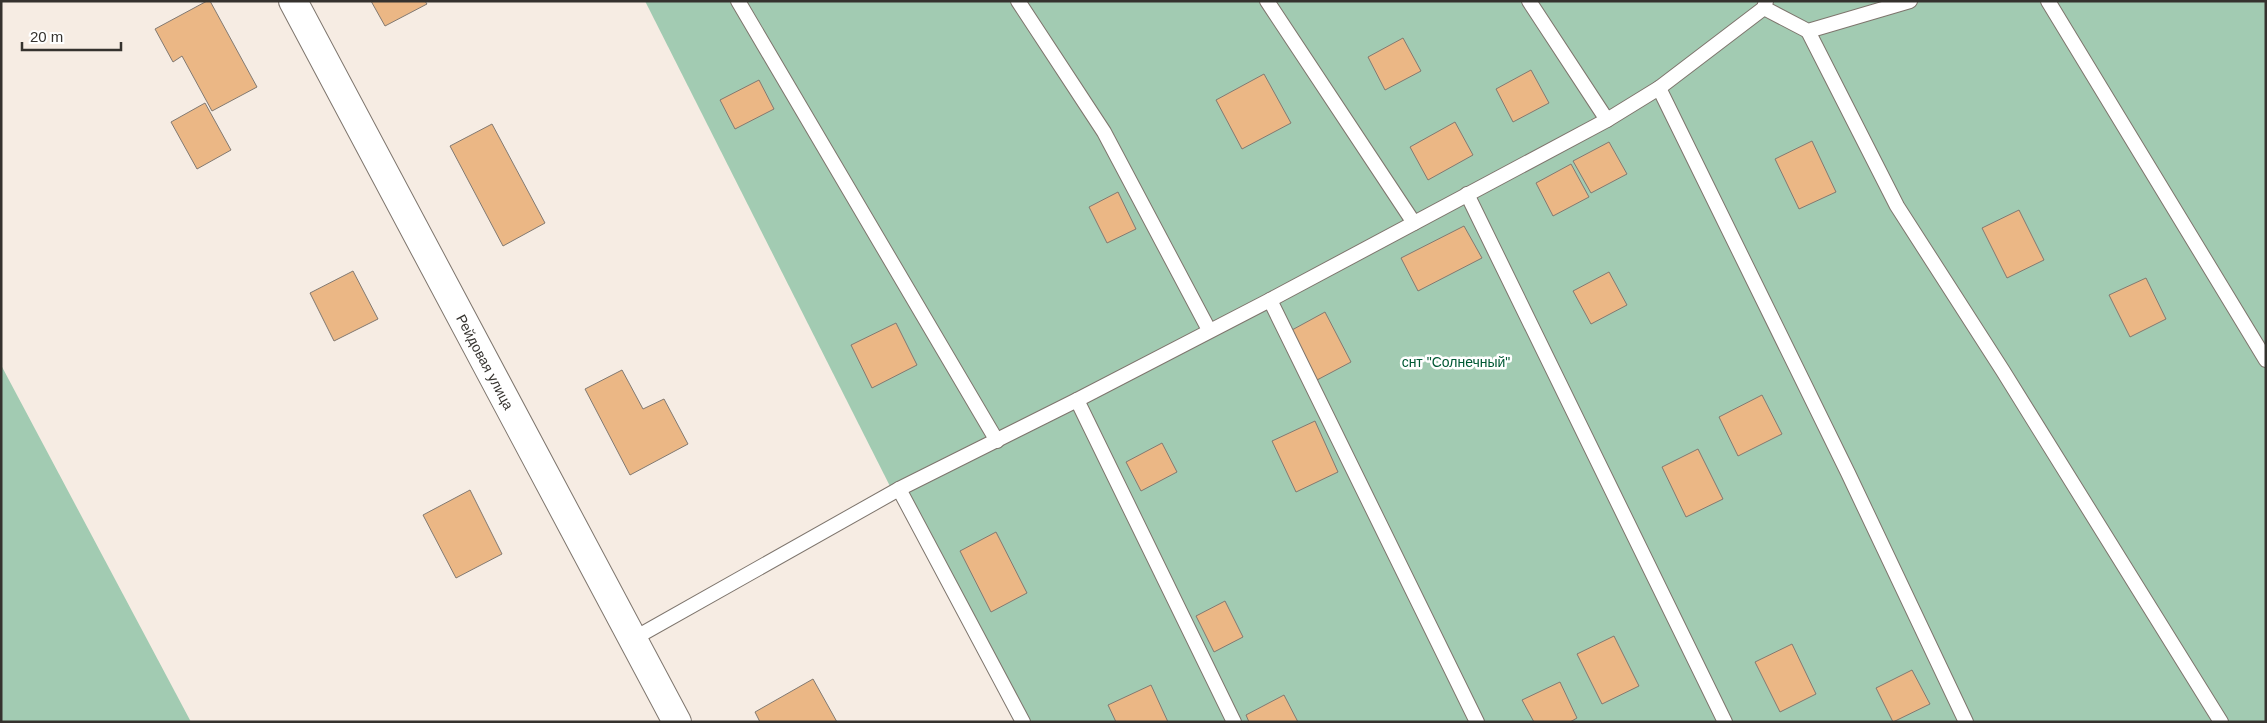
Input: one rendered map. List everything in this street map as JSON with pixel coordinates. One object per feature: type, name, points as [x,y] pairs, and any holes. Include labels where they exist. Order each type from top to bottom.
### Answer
[{"type":"street","name":"Рейдовая улица","points":[[293,1],[677,722]]},
{"type":"lane","points":[[738,1],[997,441]]},
{"type":"lane","points":[[1018,1],[1104,132],[1209,330]]},
{"type":"lane","points":[[1267,1],[1414,223]]},
{"type":"lane","points":[[1529,1],[1607,120]]},
{"type":"lane","points":[[1808,31],[1910,1]]},
{"type":"lane","points":[[2048,1],[2266,360]]},
{"type":"lane","points":[[633,640],[899,489],[997,441],[1270,300],[1607,120],[1659,88],[1765,5],[1808,31],[1897,206],[2003,371],[2221,722]]},
{"type":"lane","points":[[1659,88],[1848,473],[1966,722]]},
{"type":"lane","points":[[1467,194],[1725,722]]},
{"type":"lane","points":[[1270,300],[1477,722]]},
{"type":"lane","points":[[1077,400],[1234,722]]},
{"type":"lane","points":[[899,489],[1023,722]]},
{"type":"green space","name":"снт \"Солнечный\"","points":[[645,1],[2266,1],[2266,722],[1016,722],[900,506]]},
{"type":"green space","points":[[1,365],[191,722],[1,722]]},
{"type":"building","points":[[210,1],[257,87],[212,111],[182,56],[173,62],[155,29]]},
{"type":"building","points":[[371,1],[425,1],[427,4],[385,26]]},
{"type":"building","points":[[1403,38],[1421,71],[1385,90],[1368,57]]},
{"type":"building","points":[[1531,70],[1549,103],[1513,122],[1496,89]]},
{"type":"building","points":[[1264,74],[1291,123],[1242,149],[1216,100]]},
{"type":"building","points":[[759,80],[774,109],[735,129],[720,100]]},
{"type":"building","points":[[205,103],[231,150],[197,169],[171,122]]},
{"type":"building","points":[[1455,122],[1473,155],[1428,180],[1410,147]]},
{"type":"building","points":[[492,124],[545,223],[503,246],[450,146]]},
{"type":"building","points":[[1812,141],[1836,192],[1799,209],[1775,159]]},
{"type":"building","points":[[1609,142],[1627,174],[1591,193],[1573,161]]},
{"type":"building","points":[[1571,164],[1589,197],[1553,216],[1536,183]]},
{"type":"building","points":[[1118,192],[1136,229],[1107,243],[1089,207]]},
{"type":"building","points":[[2019,210],[2044,260],[2007,278],[1982,228]]},
{"type":"building","points":[[1464,226],[1482,258],[1418,291],[1401,258]]},
{"type":"building","points":[[353,271],[378,319],[334,341],[310,293]]},
{"type":"building","points":[[1609,272],[1627,305],[1591,324],[1573,291]]},
{"type":"building","points":[[2146,278],[2166,319],[2130,337],[2109,295]]},
{"type":"building","points":[[1325,312],[1351,362],[1317,380],[1292,330]]},
{"type":"building","points":[[896,323],[917,365],[872,388],[851,345]]},
{"type":"building","points":[[622,370],[643,409],[664,399],[688,444],[630,475],[585,389]]},
{"type":"building","points":[[1762,395],[1782,434],[1738,456],[1719,417]]},
{"type":"building","points":[[1315,421],[1338,472],[1296,492],[1272,441]]},
{"type":"building","points":[[1162,443],[1177,472],[1141,491],[1126,462]]},
{"type":"building","points":[[1698,449],[1723,499],[1686,517],[1662,467]]},
{"type":"building","points":[[470,490],[502,554],[456,578],[423,515]]},
{"type":"building","points":[[996,532],[1027,593],[991,612],[960,551]]},
{"type":"building","points":[[1225,601],[1243,637],[1214,652],[1196,616]]},
{"type":"building","points":[[1614,636],[1639,686],[1602,704],[1577,654]]},
{"type":"building","points":[[1792,644],[1816,694],[1780,712],[1755,662]]},
{"type":"building","points":[[1912,670],[1930,704],[1893,722],[1876,688]]},
{"type":"building","points":[[813,679],[837,722],[760,722],[755,712]]},
{"type":"building","points":[[1560,682],[1577,718],[1570,722],[1534,722],[1522,700]]},
{"type":"building","points":[[1151,685],[1168,722],[1116,722],[1108,705]]},
{"type":"building","points":[[1284,695],[1298,722],[1249,722],[1246,715]]}]
